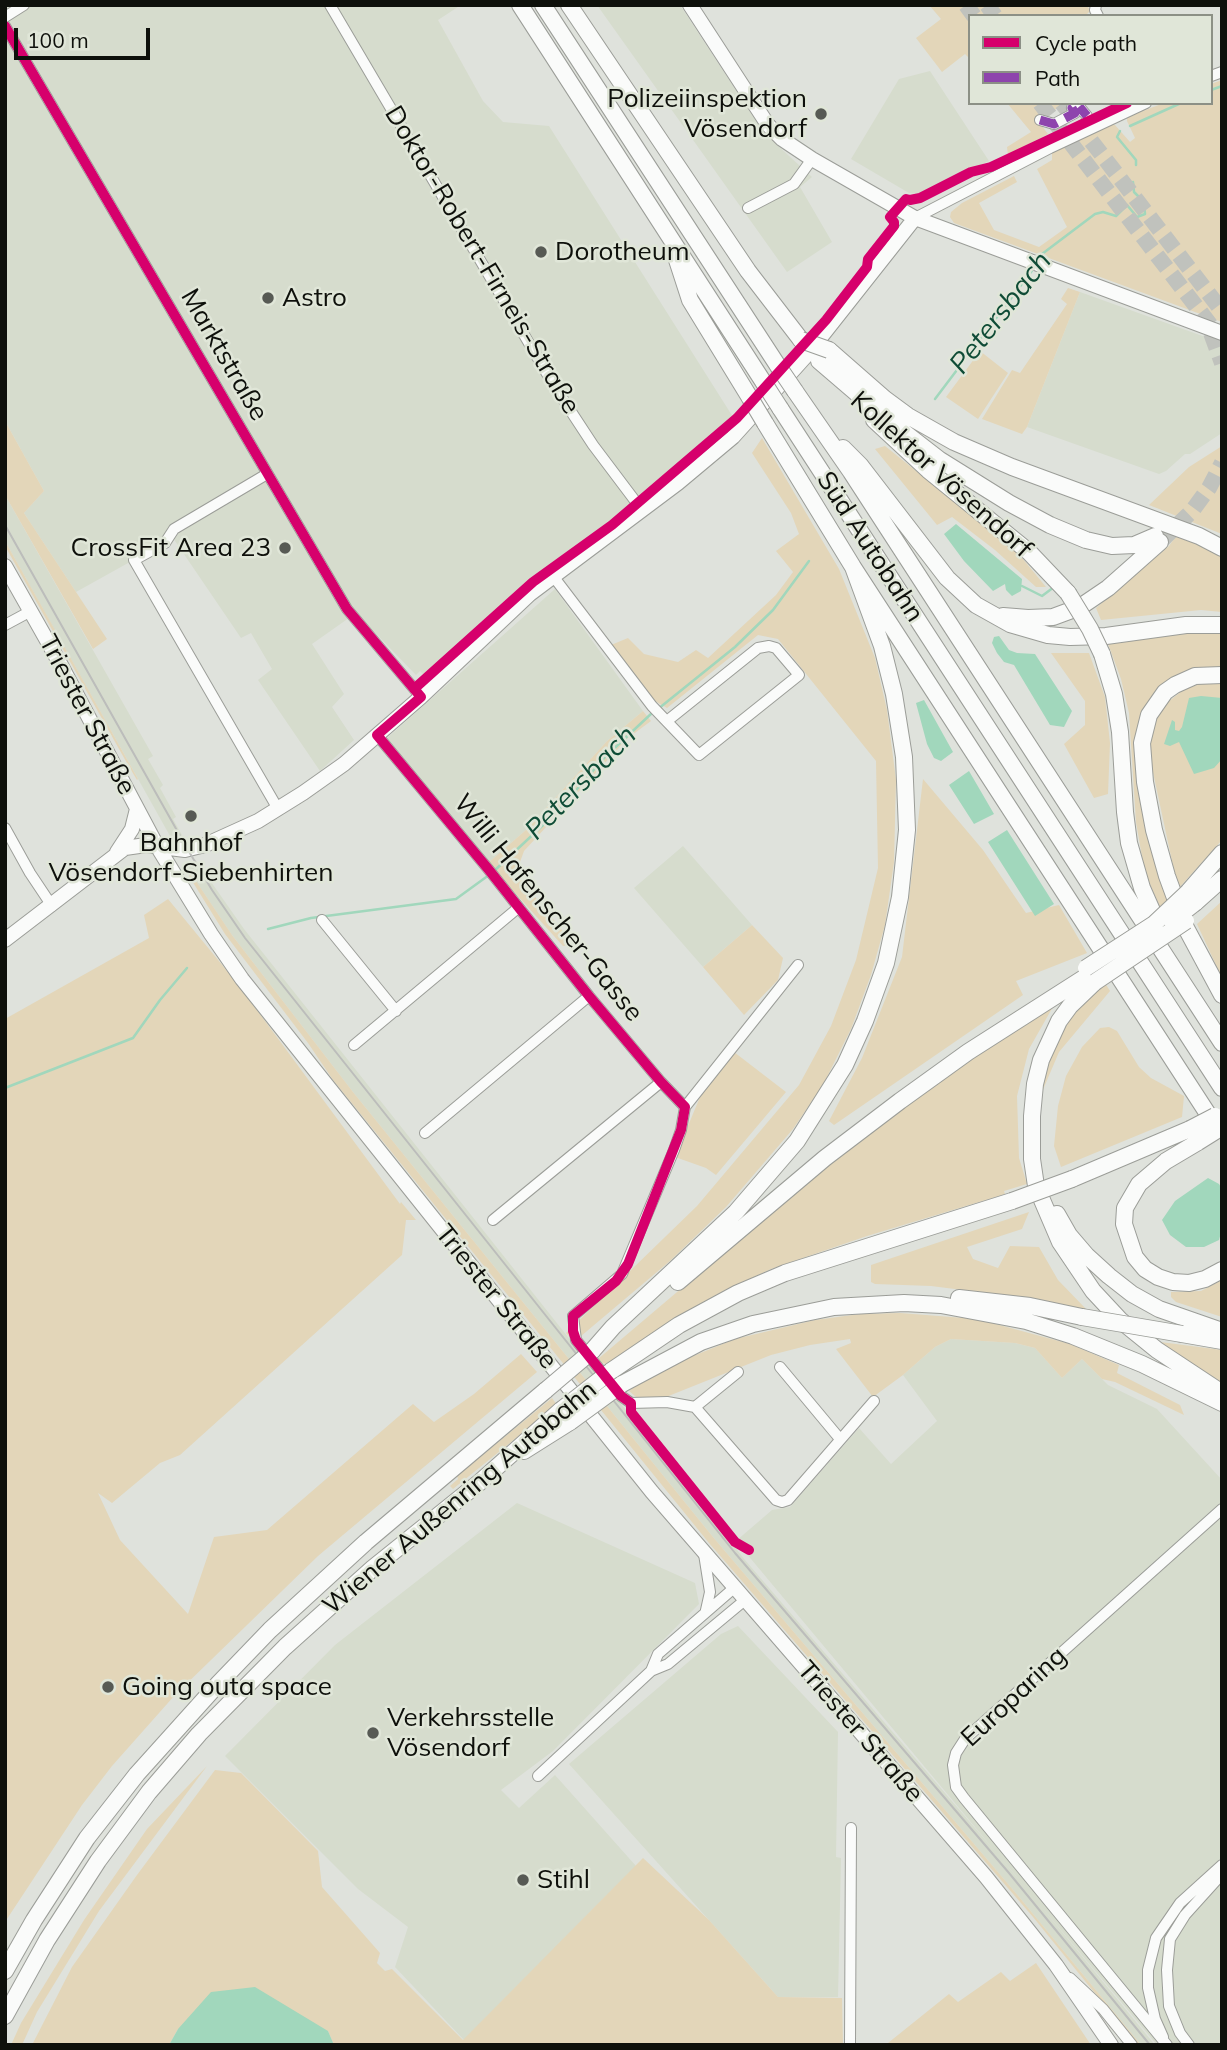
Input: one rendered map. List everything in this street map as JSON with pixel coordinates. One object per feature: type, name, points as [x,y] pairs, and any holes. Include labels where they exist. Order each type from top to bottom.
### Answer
[{"type":"highway","name":"Süd Autobahn","points":[[520,5],[1222,1088]]},
{"type":"highway","name":"Süd Autobahn","points":[[542,5],[778,366],[819,424],[1222,1043]]},
{"type":"highway","name":"Kollektor Vösendorf","points":[[569,5],[748,271],[801,340],[824,356],[901,446],[1029,552],[1068,593],[1090,629],[1114,694],[1132,856],[1149,906],[1189,979],[1191,996]]},
{"type":"highway","points":[[670,237],[690,300],[853,567],[1222,1136]]},
{"type":"highway","points":[[824,356],[885,400],[954,442],[1012,467],[1199,536],[1222,548]]},
{"type":"highway","points":[[824,356],[882,415],[940,460],[1009,503],[1086,540],[1112,547],[1158,539],[1108,588],[1080,607],[1067,613],[1041,618],[994,616]]},
{"type":"highway","points":[[819,424],[860,465],[947,578],[976,605],[994,616],[1028,631],[1070,637],[1106,636],[1186,625],[1222,625]]},
{"type":"highway","points":[[592,1350],[736,1212],[797,1141],[845,1065],[886,964],[900,897],[907,830],[904,757],[894,694],[882,646],[853,567]]},
{"type":"highway","points":[[1222,675],[1195,676],[1165,692],[1146,721],[1142,753],[1154,830],[1167,876],[1185,928],[1222,995]]},
{"type":"highway","points":[[1222,853],[1194,902],[1154,924],[1090,975],[1059,1021],[1041,1060],[1035,1084],[1031,1159],[1036,1186],[1060,1242],[1093,1291],[1128,1327],[1157,1350],[1222,1393]]},
{"type":"highway","points":[[1090,975],[1141,942],[1222,881]]},
{"type":"highway","name":"Wiener Außenring Autobahn","points":[[5,1971],[87,1838],[137,1774],[270,1630],[356,1551],[592,1350],[825,1158],[968,1052],[1090,975]]},
{"type":"highway","points":[[1220,1116],[1194,1135],[1139,1184],[1125,1208],[1124,1224],[1135,1257],[1145,1269],[1158,1277],[1189,1283],[1205,1279],[1222,1270]]},
{"type":"highway","name":"Wiener Außenring Autobahn","points":[[618,1379],[679,1325],[738,1293],[773,1278],[839,1254],[1012,1201],[1194,1135]]},
{"type":"highway","points":[[1032,1146],[1042,1184],[1069,1235],[1087,1256],[1109,1276],[1150,1304],[1222,1331]]},
{"type":"highway","points":[[480,1482],[618,1379],[682,1346],[743,1322],[785,1310],[848,1299],[904,1295],[942,1296],[1030,1306],[1222,1341]]},
{"type":"highway","points":[[618,1379],[701,1342],[753,1324],[834,1307],[904,1303],[954,1307],[1026,1321],[1073,1336],[1142,1364],[1222,1403]]},
{"type":"highway","name":"Wiener Außenring Autobahn","points":[[5,2016],[47,1940],[98,1861],[149,1792],[191,1744],[285,1647],[373,1568],[566,1417]]},
{"type":"main road","points":[[690,5],[768,125],[782,139],[812,159],[915,218],[1222,333]]},
{"type":"main road","points":[[5,940],[114,856],[131,847],[157,846],[181,850],[199,848],[241,830],[333,772],[421,697],[530,594],[708,458],[749,421],[806,356],[915,218]]},
{"type":"main road","name":"Triester Straße","points":[[5,566],[157,846],[242,979],[704,1554],[986,1877],[1056,1965],[1111,2045]]},
{"type":"main road","points":[[114,856],[132,829],[137,809]]},
{"type":"street","points":[[5,16],[24,5]]},
{"type":"street","name":"Doktor-Robert-Firneis-Straße","points":[[330,5],[554,384],[593,445],[642,510]]},
{"type":"street","name":"Marktstraße","points":[[5,26],[347,609],[421,697]]},
{"type":"street","points":[[1041,120],[1055,124],[1075,113],[1072,108],[1076,105]]},
{"type":"street","points":[[1078,105],[1087,116]]},
{"type":"street","points":[[915,218],[1050,148],[1142,105]]},
{"type":"street","points":[[748,208],[794,184],[812,159]]},
{"type":"street","points":[[267,474],[174,529],[165,543],[134,560],[278,809]]},
{"type":"street","points":[[553,576],[654,709],[699,755],[799,675],[776,649],[769,646],[758,648],[667,721]]},
{"type":"street","points":[[5,625],[31,611]]},
{"type":"street","name":"Willi Hafenscher-Gasse","points":[[377,735],[492,873],[589,996],[685,1107]]},
{"type":"street","points":[[5,828],[52,906]]},
{"type":"street","points":[[354,1045],[518,908]]},
{"type":"street","points":[[322,920],[396,1011]]},
{"type":"street","points":[[798,965],[685,1107],[674,1150],[622,1274],[573,1316],[576,1340],[627,1402],[667,1402],[695,1407],[776,1500],[782,1502],[788,1500],[874,1401]]},
{"type":"street","points":[[425,1133],[589,996]]},
{"type":"street","points":[[494,1220],[661,1082]]},
{"type":"street","points":[[780,1367],[840,1439]]},
{"type":"street","points":[[695,1407],[738,1372]]},
{"type":"street","name":"Europaring","points":[[1168,2045],[964,1798],[956,1787],[953,1765],[956,1753],[965,1739],[1222,1509]]},
{"type":"street","points":[[704,1554],[710,1592],[705,1612]]},
{"type":"street","points":[[651,1671],[658,1654],[734,1588]]},
{"type":"street","points":[[538,1776],[651,1671],[668,1664],[745,1600]]},
{"type":"street","points":[[849,2045],[851,1828]]},
{"type":"street","points":[[1168,2045],[1158,2027],[1150,2003],[1148,1970],[1151,1953],[1156,1938],[1180,1903],[1222,1865]]},
{"type":"street","points":[[1189,2045],[1180,2033],[1169,2007],[1167,1970],[1170,1939],[1185,1915],[1222,1874]]},
{"type":"street","points":[[1056,1965],[1103,2008],[1132,2045]]},
{"type":"shaded area","points":[[5,5],[461,5],[438,20],[483,101],[503,122],[549,126],[733,417],[628,509],[531,580],[425,676],[420,671],[416,675],[356,613],[312,644],[344,694],[332,707],[354,740],[320,771],[258,680],[272,669],[251,633],[241,638],[173,538],[76,592],[24,513],[44,491],[5,421]]},
{"type":"shaded area","points":[[597,5],[680,5],[764,133],[812,177],[800,187],[832,242],[787,272]]},
{"type":"shaded area","points":[[929,5],[1087,5],[1090,11],[1087,14],[968,14],[968,57],[965,54],[942,72],[916,38],[941,19]]},
{"type":"shaded area","points":[[930,71],[989,161],[919,194],[909,193],[851,159],[899,79]]},
{"type":"shaded area","points":[[1222,80],[1222,322],[954,223],[950,217],[951,212],[962,203],[1014,176],[1017,182],[979,203],[994,230],[1039,247],[1067,227],[1037,169],[1052,160],[1052,152],[1110,124],[1115,125],[1130,142],[1135,138],[1127,117],[1159,105],[1213,105],[1213,83]]},
{"type":"shaded area","points":[[1009,105],[1061,105],[1039,122],[1048,134],[1008,155],[1007,147],[1031,132]]},
{"type":"shaded area","points":[[1068,288],[1080,292],[1027,427],[1022,434],[982,419],[1012,370],[1020,373],[1067,304],[1061,299]]},
{"type":"shaded area","points":[[1080,292],[1222,343],[1222,433],[1190,454],[1185,454],[1159,474],[1027,427]]},
{"type":"shaded area","points":[[980,351],[1008,373],[978,419],[946,397]]},
{"type":"shaded area","points":[[5,421],[44,491],[24,513],[107,639],[93,649],[5,495]]},
{"type":"shaded area","points":[[762,438],[839,569],[875,658],[887,710],[896,780],[894,862],[885,925],[871,975],[851,1029],[823,1085],[793,1129],[726,1207],[670,1261],[574,1342],[566,1333],[697,1206],[799,1085],[831,1026],[856,960],[878,868],[876,761],[778,639],[758,635],[667,708],[655,701],[611,645],[628,638],[644,654],[678,662],[696,650],[708,658],[776,595],[793,572],[776,551],[799,534],[791,513],[752,453]]},
{"type":"shaded area","points":[[885,446],[1018,553],[1046,587],[1036,587],[995,550],[952,517],[937,525],[875,449]]},
{"type":"shaded area","points":[[1222,446],[1222,534],[1149,505],[1189,467]]},
{"type":"shaded area","points":[[5,495],[153,756],[148,759],[163,785],[160,788],[176,817],[173,819],[183,837],[170,836],[5,541]]},
{"type":"shaded area","points":[[956,524],[1022,579],[1021,591],[1012,596],[1006,590],[1005,584],[993,591],[964,561],[944,534]]},
{"type":"shaded area","points":[[1176,536],[1222,554],[1222,612],[1201,610],[1101,620],[1096,608],[1169,546]]},
{"type":"shaded area","points":[[5,541],[138,779],[137,780],[5,546]]},
{"type":"shaded area","points":[[555,589],[643,711],[607,741],[527,829],[488,863],[386,739]]},
{"type":"shaded area","points":[[1222,633],[1222,670],[1163,686],[1147,703],[1135,740],[1168,899],[1160,907],[1146,875],[1141,851],[1136,822],[1129,713],[1121,679],[1107,641]]},
{"type":"shaded area","points":[[999,636],[1009,650],[1035,654],[1072,711],[1064,727],[1050,725],[1014,665],[1004,662],[997,653],[992,643],[994,637]]},
{"type":"shaded area","points":[[1051,653],[1089,653],[1105,697],[1110,743],[1108,794],[1094,798],[1064,744],[1085,725],[1085,701]]},
{"type":"shaded area","points":[[1222,682],[1222,840],[1178,889],[1151,763],[1151,733],[1158,715],[1168,702],[1183,690],[1202,683]]},
{"type":"shaded area","points":[[1189,698],[1222,698],[1222,759],[1214,768],[1194,774],[1179,742],[1170,746],[1164,744],[1172,720],[1175,722],[1175,730],[1179,731]]},
{"type":"shaded area","points":[[924,700],[953,752],[941,761],[934,758],[927,744],[916,703]]},
{"type":"shaded area","points":[[643,711],[651,721],[628,738],[524,851],[516,873],[574,945],[563,946],[488,863],[527,829],[607,741]]},
{"type":"shaded area","points":[[969,771],[994,814],[974,824],[949,785]]},
{"type":"shaded area","points":[[923,779],[983,850],[1026,913],[1059,905],[1087,953],[1016,981],[1023,995],[834,1125],[829,1121],[862,1058],[902,957]]},
{"type":"shaded area","points":[[1007,830],[1054,904],[1035,916],[988,842]]},
{"type":"shaded area","points":[[683,846],[752,925],[703,967],[634,888]]},
{"type":"shaded area","points":[[195,859],[244,929],[745,1560],[1012,1871],[1155,2045],[1141,2045],[1020,1898],[713,1537],[353,1092],[232,935],[188,869]]},
{"type":"shaded area","points":[[188,869],[232,935],[353,1092],[713,1537],[1020,1898],[1141,2045],[1137,2045],[1033,1917],[709,1543],[333,1080],[225,934],[189,876]]},
{"type":"shaded area","points":[[168,899],[237,983],[400,1204],[401,1202],[416,1220],[406,1220],[402,1255],[180,1455],[160,1463],[112,1503],[98,1493],[120,1540],[188,1614],[214,1537],[267,1530],[413,1404],[434,1422],[474,1394],[521,1354],[537,1372],[318,1556],[175,1695],[112,1766],[82,1805],[5,1922],[5,1019],[149,938],[144,915]]},
{"type":"shaded area","points":[[1222,901],[1222,978],[1197,924]]},
{"type":"shaded area","points":[[752,925],[783,958],[778,980],[744,1015],[703,967]]},
{"type":"shaded area","points":[[1105,983],[1110,991],[1059,1052],[1042,1092],[1045,1072],[1060,1034],[1094,991]]},
{"type":"shaded area","points":[[1054,1005],[1029,1049],[1017,1096],[1019,1158],[1027,1184],[1004,1191],[1005,1194],[999,1196],[867,1236],[771,1269],[682,1314],[607,1366],[604,1363],[600,1365],[598,1359],[821,1170],[937,1082]]},
{"type":"shaded area","points":[[1109,1027],[1117,1031],[1139,1067],[1151,1078],[1184,1096],[1182,1117],[1061,1167],[1054,1146],[1058,1106],[1066,1076],[1082,1047],[1100,1028]]},
{"type":"shaded area","points":[[734,1052],[786,1092],[716,1175],[706,1168],[675,1157],[700,1097]]},
{"type":"shaded area","points":[[1208,1178],[1222,1189],[1222,1229],[1219,1240],[1204,1247],[1186,1247],[1170,1235],[1162,1220],[1175,1201]]},
{"type":"shaded area","points":[[1029,1212],[1022,1229],[967,1247],[973,1259],[998,1268],[1010,1246],[1039,1247],[1058,1280],[1087,1310],[1018,1297],[931,1286],[871,1282],[871,1265]]},
{"type":"shaded area","points":[[1222,1280],[1222,1317],[1176,1302],[1171,1297],[1171,1292],[1201,1291]]},
{"type":"shaded area","points":[[900,1313],[977,1319],[1070,1344],[1119,1365],[1117,1373],[1180,1405],[1184,1415],[1115,1382],[1102,1379],[1082,1359],[1062,1378],[1035,1348],[1015,1343],[951,1339],[935,1347],[873,1397],[836,1349],[851,1343],[850,1339],[771,1355],[666,1397],[636,1397],[629,1391],[671,1365],[735,1339],[815,1320],[860,1314]]},
{"type":"shaded area","points":[[951,1339],[1015,1343],[1035,1348],[1062,1378],[1082,1359],[1108,1385],[1157,1409],[1222,1480],[1222,2045],[1157,2045],[736,1541],[772,1510],[790,1507],[859,1428],[891,1464],[937,1421],[903,1375],[935,1347]]},
{"type":"shaded area","points":[[1145,1340],[1222,1350],[1222,1386]]},
{"type":"shaded area","points":[[552,1398],[557,1405],[453,1489],[450,1486],[458,1479],[457,1476]]},
{"type":"shaded area","points":[[517,1503],[695,1583],[699,1604],[553,1751],[501,1790],[519,1808],[555,1775],[636,1866],[464,2040],[395,1967],[408,1927],[358,1889],[225,1756],[335,1645]]},
{"type":"shaded area","points":[[738,1626],[838,1732],[836,1857],[841,1858],[838,1997],[778,1997],[569,1764],[721,1634]]},
{"type":"shaded area","points":[[207,1766],[99,1911],[37,2012],[22,2045],[11,2045],[21,2023],[84,1920],[147,1829]]},
{"type":"shaded area","points":[[215,1770],[241,1773],[318,1851],[322,1887],[380,1953],[377,1963],[385,1971],[392,1969],[463,2040],[643,1858],[709,1920],[778,1997],[842,1998],[843,2045],[334,2045],[328,2031],[178,2029],[169,2045],[32,2045],[72,1967]]},
{"type":"shaded area","points":[[1036,1963],[1091,2045],[888,2043],[949,1994],[958,2002],[1001,1972],[1010,1981]]},
{"type":"shaded area","points":[[255,1987],[328,2031],[334,2045],[169,2045],[178,2029],[211,1992]]},
{"type":"waterway","name":"Petersbach","points":[[1213,89],[1222,86]]},
{"type":"waterway","name":"Petersbach","points":[[1130,126],[1177,105]]},
{"type":"waterway","name":"Petersbach","points":[[1120,131],[1117,137],[1136,160],[1136,165]]},
{"type":"waterway","name":"Petersbach","points":[[1039,259],[1095,214],[1103,212],[1116,216],[1127,205],[1137,217],[1145,214],[1144,202],[1134,192],[1133,182]]},
{"type":"waterway","name":"Petersbach","points":[[935,399],[1034,268]]},
{"type":"waterway","name":"Petersbach","points":[[658,709],[735,647],[773,610],[809,561]]},
{"type":"waterway","points":[[1022,586],[1042,596],[1054,587]]},
{"type":"waterway","name":"Petersbach","points":[[494,871],[557,812],[605,757],[652,713]]},
{"type":"waterway","name":"Petersbach","points":[[268,929],[311,918],[456,899],[489,875]]},
{"type":"waterway","name":"Petersbach","points":[[5,1088],[133,1038],[187,968]]},
{"type":"tunnel","points":[[966,5],[973,14]]},
{"type":"tunnel","points":[[987,5],[994,14]]},
{"type":"tunnel","points":[[1042,105],[1222,340]]},
{"type":"tunnel","points":[[1064,105],[1222,311]]},
{"type":"tunnel","points":[[1211,333],[1222,363]]},
{"type":"tunnel","points":[[1160,542],[1192,511],[1209,488],[1222,463]]},
{"type":"tram line","points":[[5,525],[188,850],[245,938],[735,1553],[1009,1873],[1150,2045]]},
{"type":"marked path","points":[[1040,120],[1054,124],[1075,113],[1072,108],[1076,105]]},
{"type":"marked path","points":[[1078,105],[1087,116]]},
{"type":"cycle path","points":[[5,26],[347,609],[421,697],[377,735],[589,996],[685,1107],[681,1130],[628,1264],[616,1281],[573,1316],[573,1331],[576,1340],[621,1396],[631,1403],[634,1416],[735,1542],[749,1550]]},
{"type":"cycle path","points":[[414,689],[533,582],[612,525],[737,418],[826,320],[867,267],[868,259],[894,226],[890,217],[906,199],[920,198],[971,172],[991,167],[1123,105]]},
{"type":"place","name":"Polizeiinspektion Vösendorf","points":[[821,114]]},
{"type":"place","name":"Dorotheum","points":[[541,252]]},
{"type":"place","name":"Astro","points":[[268,298]]},
{"type":"place","name":"CrossFit Area 23","points":[[285,548]]},
{"type":"place","name":"Bahnhof Vösendorf-Siebenhirten","points":[[191,816]]},
{"type":"place","name":"Going outa space","points":[[108,1687]]},
{"type":"place","name":"Verkehrsstelle Vösendorf","points":[[373,1733]]},
{"type":"place","name":"Stihl","points":[[523,1880]]}]
